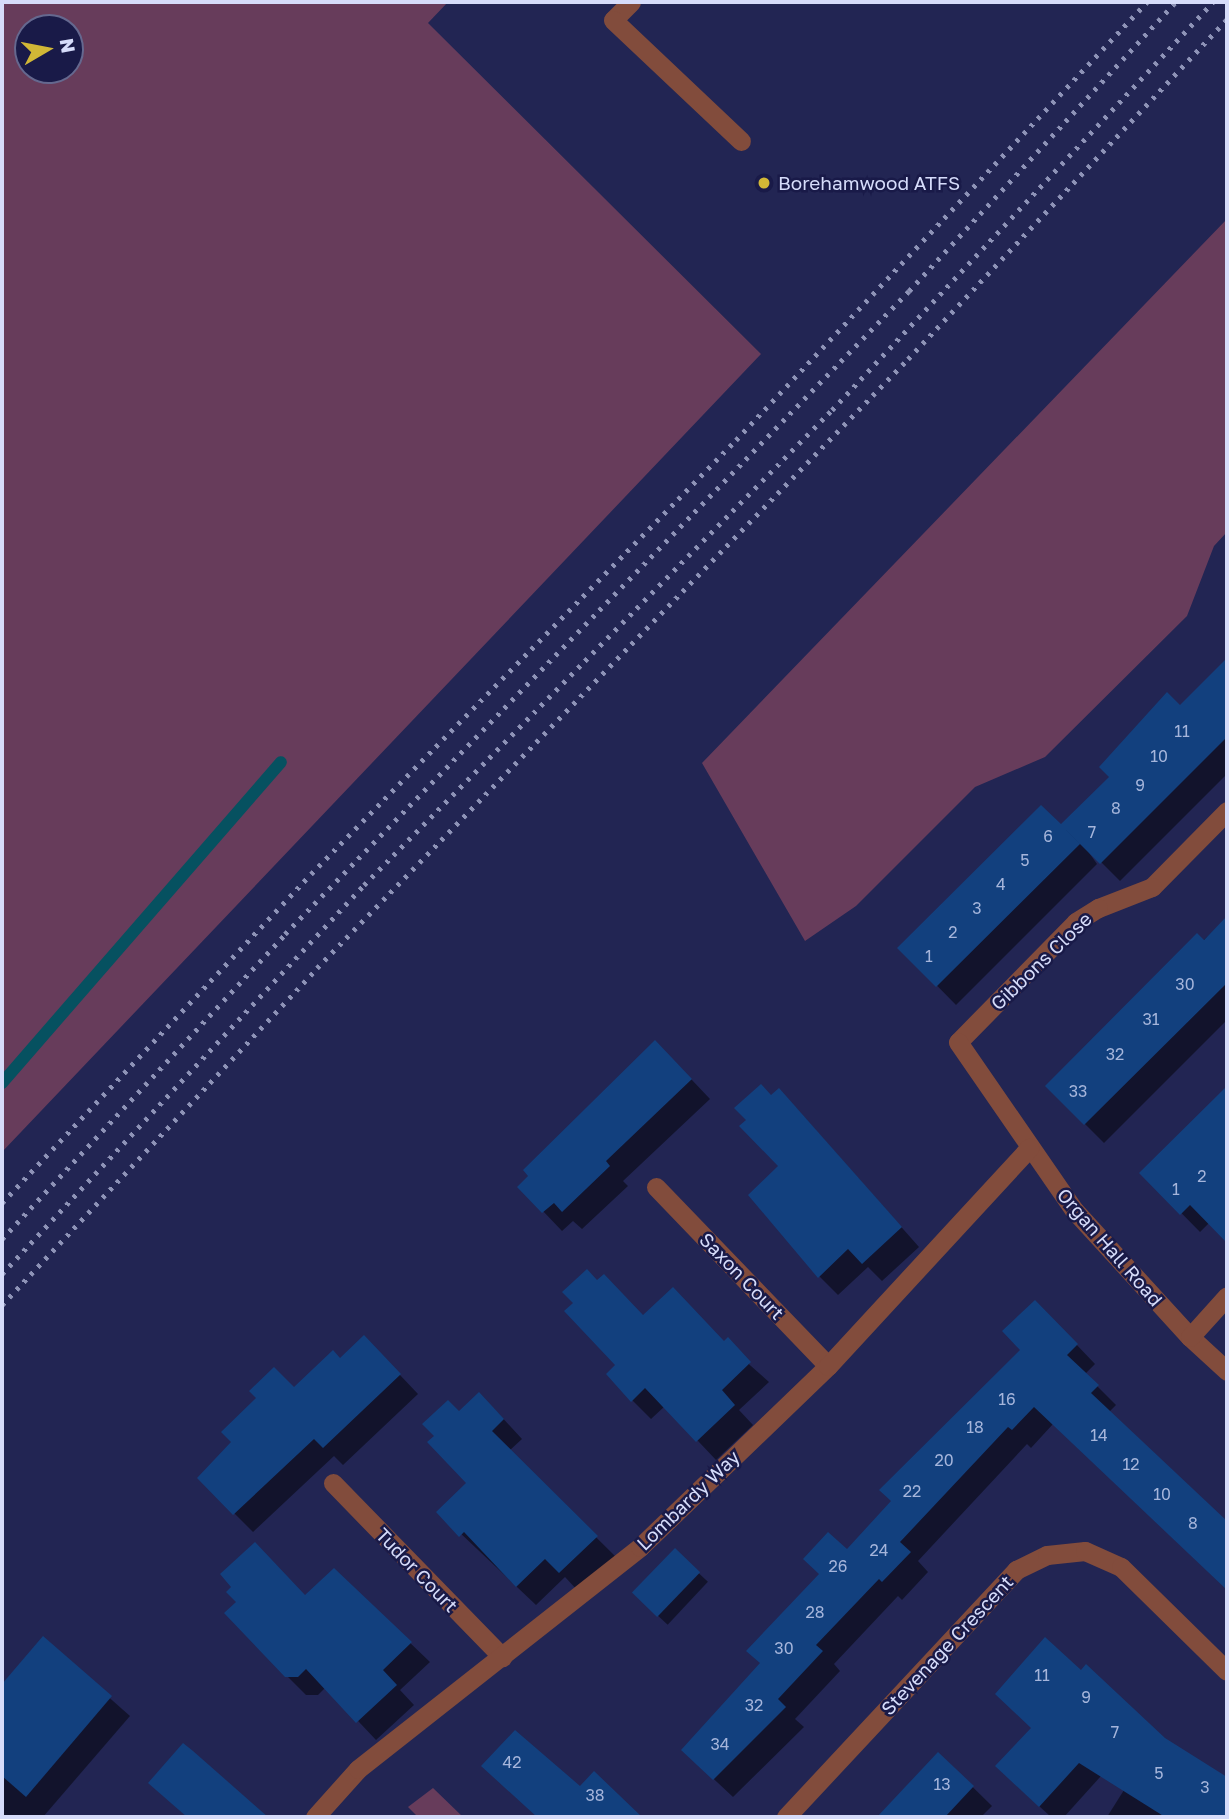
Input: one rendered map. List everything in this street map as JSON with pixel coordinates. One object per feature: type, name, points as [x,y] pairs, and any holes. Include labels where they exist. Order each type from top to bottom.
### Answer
[{"type":"street","points":[[631,2],[613,20],[741,141]]},
{"type":"street","name":"Gibbons Close","points":[[958,1042],[1076,922],[1098,908],[1152,887],[1227,811]]},
{"type":"street","name":"Organ Hall Road","points":[[958,1042],[1074,1210],[1190,1337],[1227,1371]]},
{"type":"street","name":"Lombardy Way","points":[[315,1817],[358,1769],[640,1547],[828,1366],[1029,1147]]},
{"type":"street","name":"Saxon Court","points":[[656,1187],[828,1366]]},
{"type":"street","points":[[1190,1337],[1227,1296]]},
{"type":"street","name":"Tudor Court","points":[[333,1483],[502,1657]]},
{"type":"street","name":"Stevenage Crescent","points":[[786,1817],[1016,1570],[1047,1555],[1085,1552],[1121,1567],[1227,1671]]},
{"type":"shaded area","points":[[2,2],[448,2],[428,23],[761,354],[2,1152]]},
{"type":"shaded area","points":[[1227,219],[1227,532],[1214,546],[1187,616],[1045,757],[975,787],[856,906],[805,941],[702,763]]},
{"type":"shaded area","points":[[433,1788],[463,1817],[418,1817],[408,1807]]},
{"type":"building","points":[[1227,658],[1227,737],[1100,864],[1080,844],[936,987],[897,948],[1041,805],[1061,824],[1109,777],[1099,767],[1167,692],[1180,705]]},
{"type":"building","points":[[1227,916],[1227,983],[1084,1125],[1045,1086],[1197,933],[1204,940]]},
{"type":"building","points":[[655,1040],[692,1079],[606,1161],[610,1166],[562,1212],[554,1203],[542,1213],[517,1187],[528,1176],[523,1170]]},
{"type":"building","points":[[761,1084],[771,1095],[779,1088],[902,1227],[862,1264],[848,1249],[818,1278],[748,1195],[778,1166],[739,1126],[746,1120],[734,1108]]},
{"type":"building","points":[[1227,1086],[1227,1243],[1190,1205],[1180,1215],[1139,1173]]},
{"type":"building","points":[[587,1269],[597,1280],[604,1274],[643,1315],[673,1287],[724,1341],[728,1337],[751,1362],[722,1390],[735,1405],[696,1442],[645,1388],[631,1402],[606,1374],[615,1365],[564,1311],[573,1303],[562,1292]]},
{"type":"building","points":[[1035,1300],[1078,1344],[1067,1355],[1099,1385],[1091,1393],[1227,1521],[1227,1590],[1034,1407],[1012,1430],[1008,1427],[900,1542],[911,1552],[882,1582],[879,1579],[816,1645],[823,1651],[778,1699],[786,1707],[713,1780],[681,1750],[760,1663],[746,1651],[819,1574],[803,1559],[828,1532],[847,1549],[891,1501],[879,1490],[1020,1350],[1002,1331]]},
{"type":"building","points":[[364,1335],[401,1374],[323,1448],[314,1439],[233,1515],[197,1478],[231,1442],[221,1432],[256,1398],[249,1391],[274,1367],[294,1387],[333,1350],[340,1358]]},
{"type":"building","points":[[479,1392],[504,1419],[492,1431],[598,1536],[559,1573],[545,1559],[516,1587],[464,1532],[459,1537],[436,1512],[466,1483],[427,1442],[434,1436],[422,1424],[448,1400],[459,1411]]},
{"type":"building","points":[[255,1542],[305,1595],[334,1568],[412,1642],[383,1670],[397,1685],[356,1723],[306,1669],[298,1677],[285,1677],[224,1613],[236,1602],[226,1592],[231,1587],[220,1574]]},
{"type":"building","points":[[675,1548],[700,1572],[657,1617],[632,1593]]},
{"type":"building","points":[[43,1636],[112,1696],[26,1797],[2,1776],[2,1684]]},
{"type":"building","points":[[1045,1637],[1081,1670],[1086,1664],[1165,1738],[1227,1777],[1227,1817],[1165,1817],[1079,1763],[1039,1807],[995,1766],[1031,1728],[995,1694]]},
{"type":"building","points":[[515,1730],[580,1786],[594,1771],[642,1817],[537,1817],[481,1766]]},
{"type":"building","points":[[183,1743],[268,1817],[187,1817],[148,1783]]},
{"type":"building","points":[[938,1752],[974,1786],[945,1817],[877,1817]]},
{"type":"waterway","points":[[2,1083],[281,762]]},
{"type":"railway","points":[[2,1203],[311,874],[736,440],[1147,2]]},
{"type":"railway","points":[[2,1239],[285,934],[909,291],[1176,2]]},
{"type":"railway","points":[[2,1274],[364,885],[832,410],[1213,2]]},
{"type":"railway","points":[[2,1305],[317,968],[908,359],[1227,19]]},
{"type":"place","name":"Borehamwood ATFS","points":[[764,183]]}]
